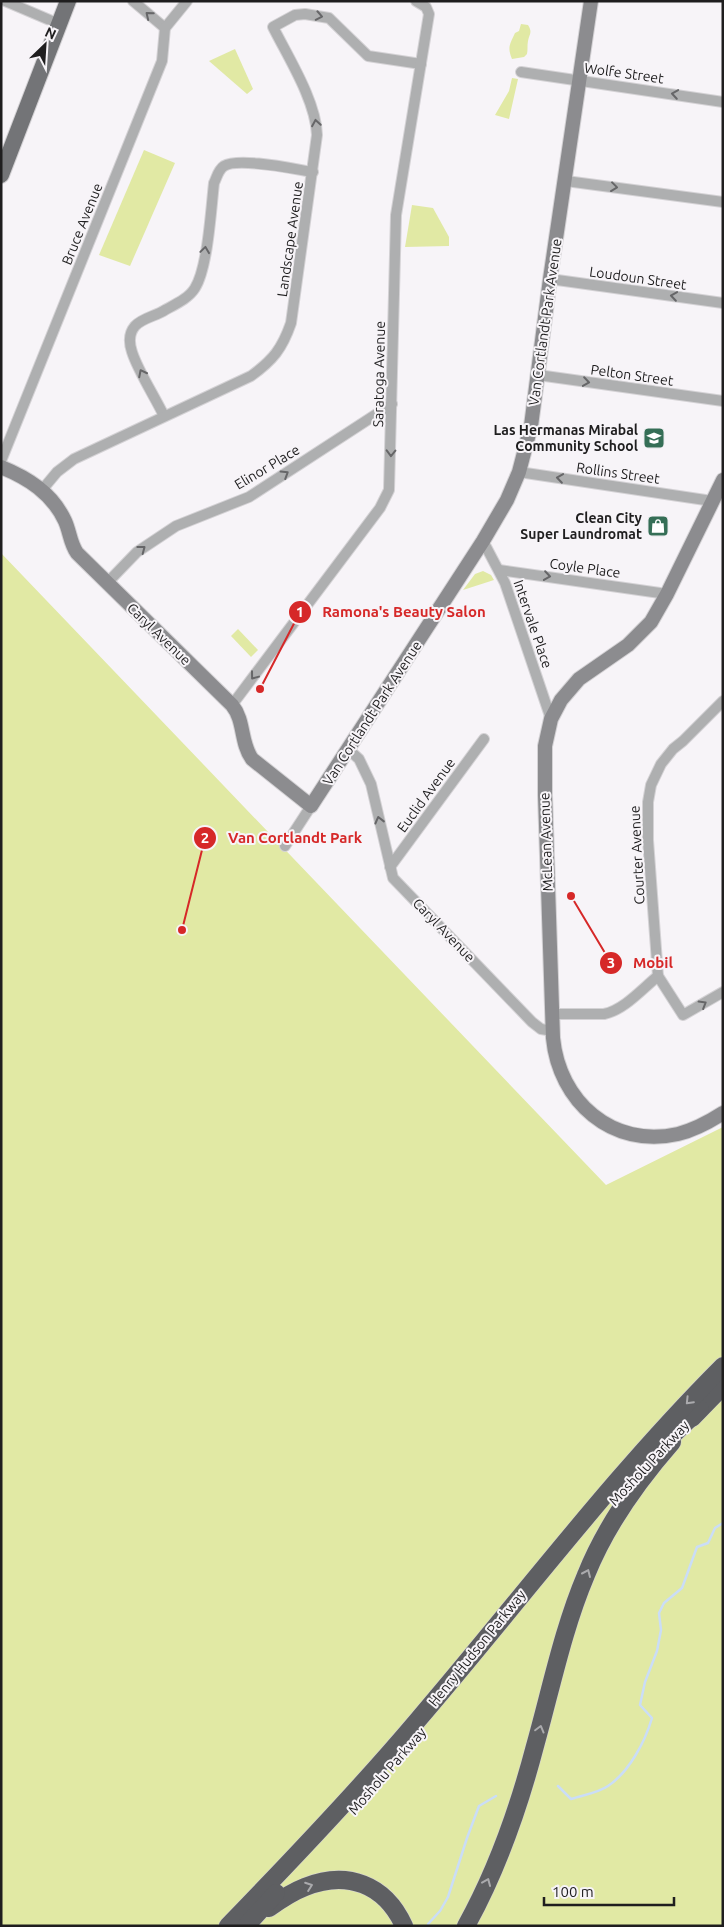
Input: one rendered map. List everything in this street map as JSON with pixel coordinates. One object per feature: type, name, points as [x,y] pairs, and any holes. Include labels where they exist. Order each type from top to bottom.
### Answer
[{"type":"highway","name":"Henry Hudson Parkway","points":[[228,1926],[247,1919],[323,1827],[397,1745],[609,1488],[723,1366]]},
{"type":"highway","points":[[466,1926],[490,1875],[519,1799],[568,1625],[587,1572],[602,1541],[625,1502],[660,1456],[700,1409],[723,1386]]},
{"type":"highway","name":"Mosholu Parkway","points":[[232,1926],[247,1919],[426,1728],[637,1472],[700,1409]]},
{"type":"highway","points":[[247,1919],[305,1887],[339,1880],[361,1883],[376,1890],[390,1902],[404,1926]]},
{"type":"main road","points":[[1,175],[68,1]]},
{"type":"street","points":[[5,1],[59,24]]},
{"type":"street","points":[[133,1],[165,28],[187,1]]},
{"type":"street","name":"Saratoga Avenue","points":[[232,704],[384,503],[390,483],[396,215],[429,14],[426,7],[416,1]]},
{"type":"street","name":"Van Cortlandt Park Avenue","points":[[285,846],[483,541],[507,500],[519,472],[531,426],[550,279],[566,181],[591,1]]},
{"type":"street","name":"Landscape Avenue","points":[[42,490],[57,472],[74,459],[251,376],[268,364],[278,352],[292,323],[317,134],[315,116],[273,27],[295,15],[305,14],[329,18],[368,56],[421,64]]},
{"type":"street","name":"Bruce Avenue","points":[[1,461],[162,61],[165,28]]},
{"type":"street","name":"Wolfe Street","points":[[521,72],[723,102]]},
{"type":"street","points":[[164,416],[131,351],[130,338],[134,327],[179,302],[196,287],[202,272],[214,183],[218,172],[223,167],[232,163],[250,163],[313,172]]},
{"type":"street","points":[[566,181],[723,202]]},
{"type":"street","name":"Loudoun Street","points":[[550,279],[723,303]]},
{"type":"street","name":"Pelton Street","points":[[538,375],[723,401]]},
{"type":"street","name":"Elinor Place","points":[[107,583],[138,552],[176,526],[249,496],[392,404]]},
{"type":"street","name":"Caryl Avenue","points":[[1,467],[26,478],[42,490],[56,505],[65,522],[74,550],[232,704],[239,715],[246,750],[255,762],[311,806]]},
{"type":"street","name":"Rollins Street","points":[[519,472],[712,501]]},
{"type":"street","name":"McLean Avenue","points":[[723,480],[654,617],[642,633],[628,646],[579,679],[565,695],[552,719],[546,746],[544,796],[553,1031],[556,1060],[567,1085],[584,1108],[608,1125],[635,1134],[664,1136],[691,1130],[723,1113]]},
{"type":"street","name":"Intervale Place","points":[[483,541],[505,583],[552,719]]},
{"type":"street","name":"Coyle Place","points":[[499,570],[667,594]]},
{"type":"street","name":"Courter Avenue","points":[[658,976],[648,840],[648,802],[651,785],[661,764],[673,749],[723,701]]},
{"type":"street","name":"Euclid Avenue","points":[[390,867],[484,739]]},
{"type":"street","name":"Caryl Avenue","points":[[348,749],[359,759],[371,784],[393,878],[532,1022],[541,1029],[553,1031]]},
{"type":"street","points":[[552,1014],[604,1014],[611,1012],[619,1008],[658,976],[683,1015],[723,992]]},
{"type":"green space","points":[[521,24],[528,25],[530,30],[527,54],[524,57],[512,59],[510,46]]},
{"type":"green space","points":[[235,49],[253,89],[247,94],[209,61]]},
{"type":"green space","points":[[512,78],[518,79],[509,119],[495,115],[509,91]]},
{"type":"green space","points":[[144,150],[175,163],[130,266],[99,255]]},
{"type":"green space","points":[[412,205],[433,208],[449,237],[449,246],[405,247]]},
{"type":"green space","points":[[1,553],[606,1185],[723,1127],[723,1926],[1,1926]]},
{"type":"green space","points":[[483,571],[491,575],[494,580],[463,590],[475,574]]},
{"type":"green space","points":[[238,629],[258,650],[251,657],[231,636]]},
{"type":"waterway","points":[[558,1786],[571,1799],[600,1790],[616,1780],[635,1756],[652,1718],[640,1705],[645,1682],[657,1651],[661,1630],[659,1613],[664,1603],[682,1588],[697,1547],[708,1543],[715,1528],[723,1523]]},
{"type":"waterway","points":[[428,1924],[440,1911],[448,1897],[479,1806],[496,1796]]},
{"type":"place","name":"Las Hermanas Mirabal Community School","points":[[654,438]]},
{"type":"place","name":"Clean City Super Laundromat","points":[[658,526]]},
{"type":"place","name":"Ramona's Beauty Salon","points":[[260,689]]},
{"type":"place","name":"Mobil","points":[[571,896]]},
{"type":"place","name":"Van Cortlandt Park","points":[[182,930]]}]
